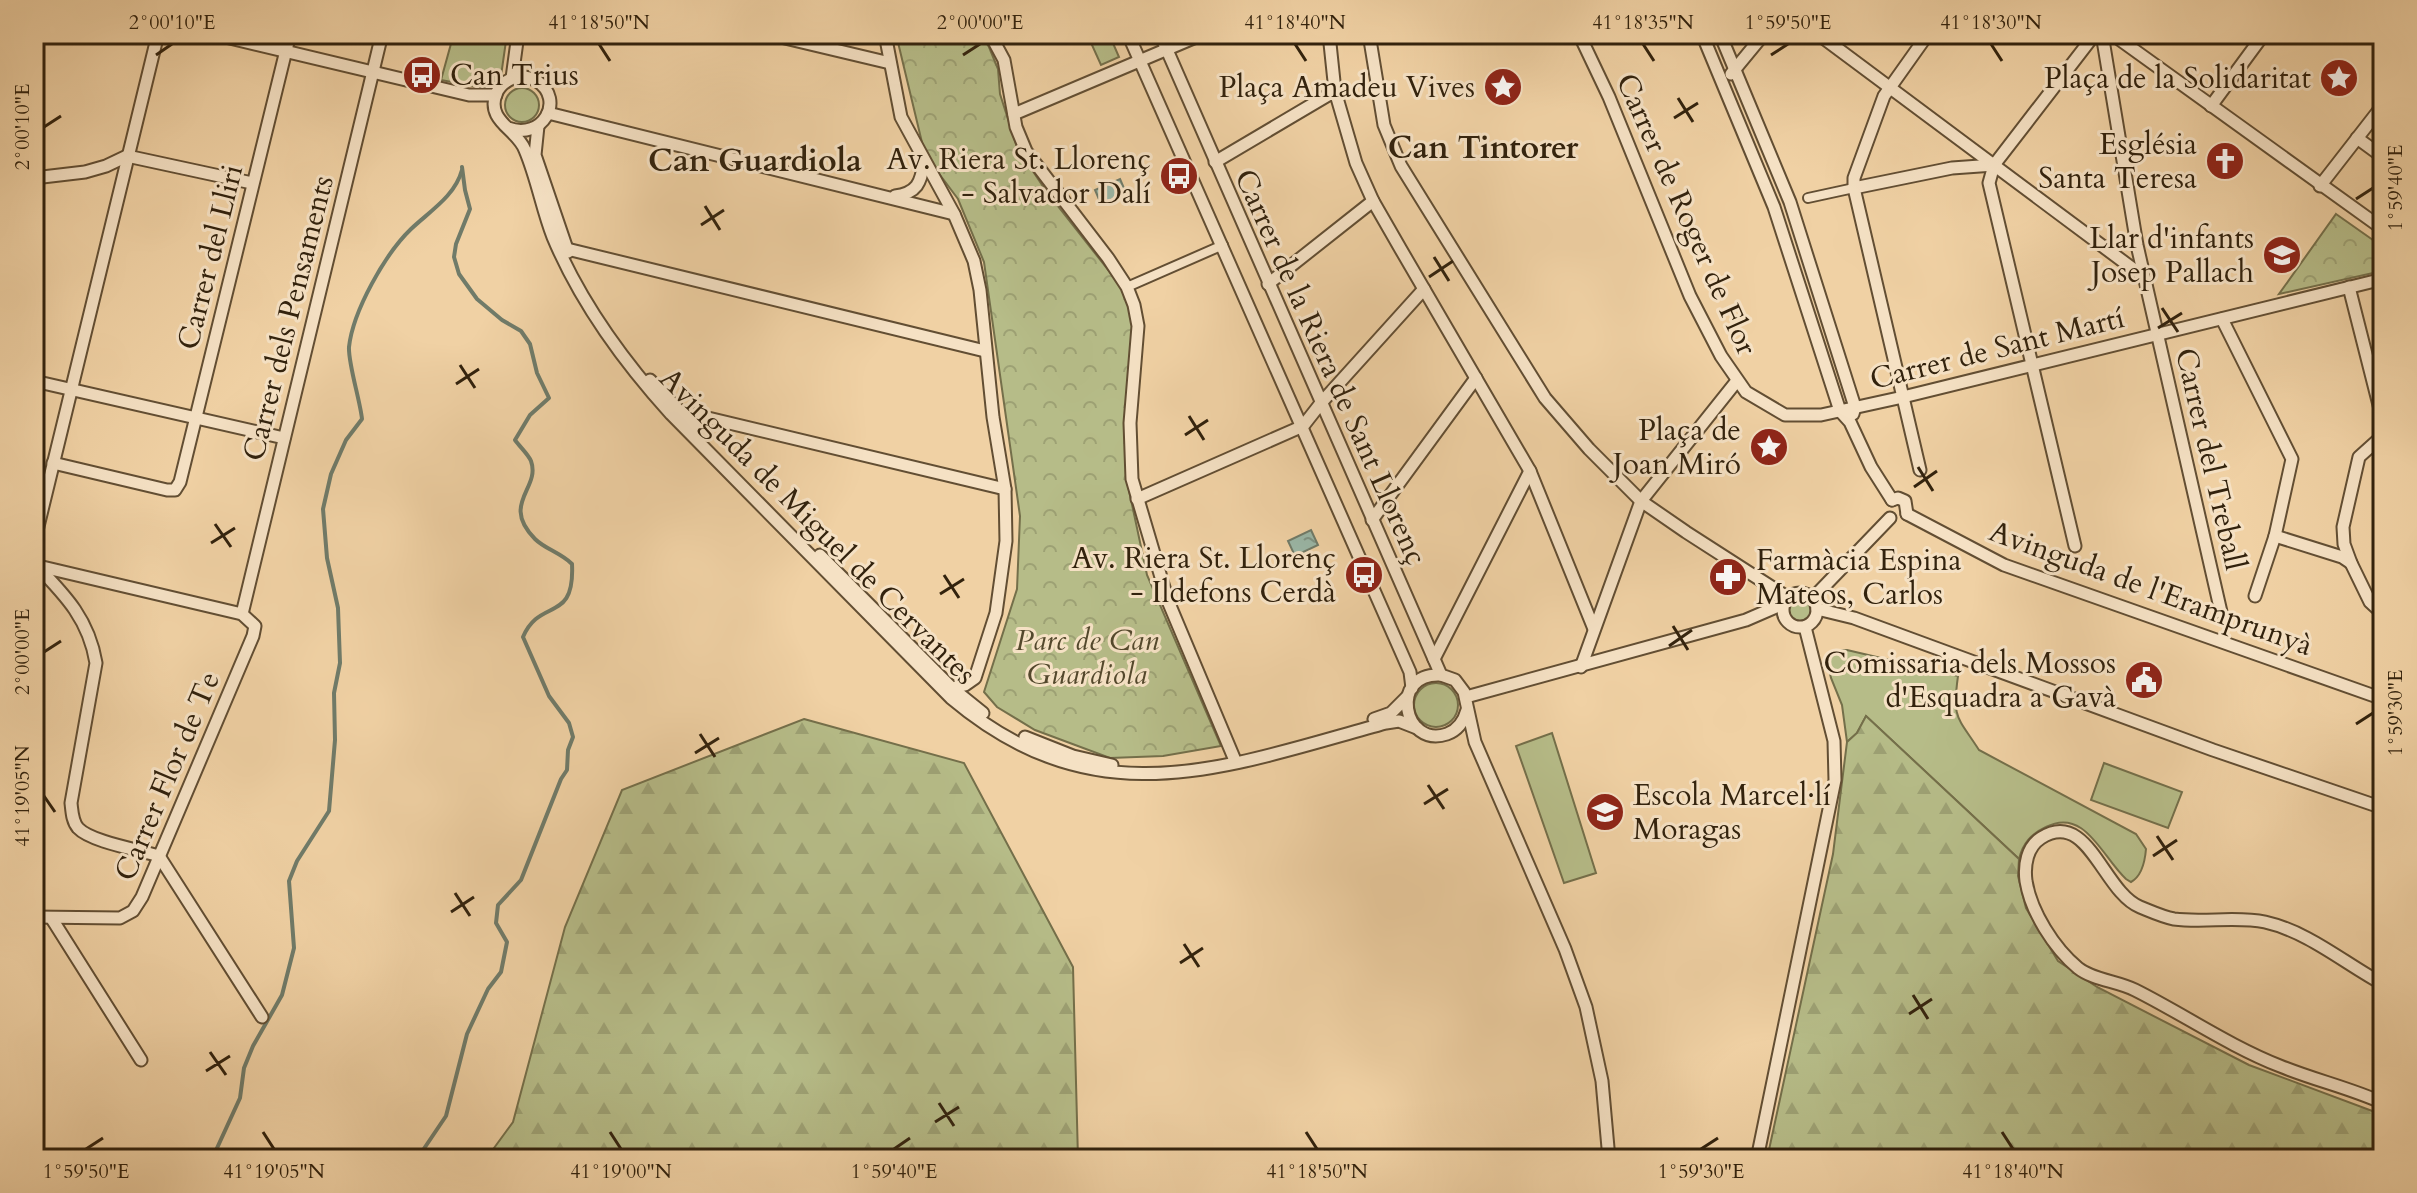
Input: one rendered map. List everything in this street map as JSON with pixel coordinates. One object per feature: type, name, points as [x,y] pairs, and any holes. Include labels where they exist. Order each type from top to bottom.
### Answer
[{"type":"street","points":[[34,543],[158,34]]},
{"type":"street","points":[[213,34],[469,95],[496,95]]},
{"type":"street","name":"Carrer del Lliri","points":[[53,463],[167,490],[175,490],[180,482],[290,34]]},
{"type":"street","name":"Carrer dels Pensaments","points":[[242,614],[382,34]]},
{"type":"street","points":[[512,78],[518,34]]},
{"type":"street","points":[[768,34],[890,63]]},
{"type":"street","points":[[885,34],[901,117],[954,214],[974,261],[1005,489],[1006,541],[996,613],[975,678],[965,685],[952,688]]},
{"type":"street","points":[[990,34],[1004,60],[1019,138],[1127,287],[1138,316],[1130,423],[1132,479],[1168,601],[1234,758]]},
{"type":"street","points":[[1128,34],[1410,672],[1408,714],[1417,728],[1433,735],[1452,732],[1465,734],[1475,742]]},
{"type":"street","name":"Carrer de la Riera de Sant Llorenç","points":[[1160,34],[1441,675],[1455,680],[1467,704]]},
{"type":"street","points":[[1014,114],[1203,34]]},
{"type":"street","points":[[1329,34],[1335,91],[1345,130],[1373,201],[1530,471],[1594,629]]},
{"type":"street","points":[[1369,34],[1384,125],[1401,166],[1545,398],[1589,449],[1641,501],[1785,600]]},
{"type":"street","name":"Carrer de Roger de Flor","points":[[1579,34],[1609,97],[1690,296],[1736,382],[1761,404],[1785,415],[1807,416],[1855,407]]},
{"type":"street","points":[[1702,34],[1774,207],[1840,411],[1850,422],[1871,467],[1892,500]]},
{"type":"street","points":[[1720,34],[1790,202],[1855,407],[1850,422]]},
{"type":"street","points":[[1724,81],[1764,34]]},
{"type":"street","points":[[1818,34],[2144,277]]},
{"type":"street","points":[[1920,470],[1854,178],[1889,87],[1928,34]]},
{"type":"street","points":[[2075,546],[1989,183],[1994,165],[2095,34]]},
{"type":"street","name":"Carrer del Treball","points":[[2102,34],[2144,277],[2221,612]]},
{"type":"street","points":[[2112,34],[2383,229]]},
{"type":"street","points":[[2211,106],[2264,34]]},
{"type":"street","points":[[512,78],[530,78],[544,88],[550,103],[548,113],[538,126],[527,132],[508,128],[496,115],[496,95],[500,87],[512,78]]},
{"type":"street","points":[[1215,162],[1335,91]]},
{"type":"street","points":[[2320,186],[2383,105]]},
{"type":"street","points":[[548,113],[954,214]]},
{"type":"street","name":"Avinguda de Miguel de Cervantes","points":[[538,126],[535,155],[567,249],[590,297],[622,346],[681,412],[952,688],[978,710],[1016,733],[1073,756],[1139,768],[1175,767],[1210,764],[1385,716],[1397,709],[1410,692]]},
{"type":"street","name":"Avinguda de Miguel de Cervantes","points":[[508,128],[525,147],[549,226],[574,280],[608,338],[633,371],[671,414],[945,692],[988,726],[1043,754],[1069,763],[1104,771],[1152,775],[1225,767],[1386,723],[1399,721],[1417,728]]},
{"type":"street","points":[[2357,138],[2383,157]]},
{"type":"street","points":[[34,178],[85,172],[127,156],[252,183]]},
{"type":"street","points":[[889,196],[906,195],[916,188],[921,183],[924,162]]},
{"type":"street","points":[[1808,198],[1952,168],[1994,165]]},
{"type":"street","points":[[1268,284],[1373,201]]},
{"type":"street","points":[[1127,287],[1223,245]]},
{"type":"street","points":[[567,249],[985,351]]},
{"type":"street","name":"Carrer de Sant Martí","points":[[1855,407],[2383,279]]},
{"type":"street","points":[[2349,287],[2383,421]]},
{"type":"street","points":[[1137,499],[1303,426],[1424,289]]},
{"type":"street","points":[[2222,319],[2290,451],[2291,467],[2275,536],[2255,596]]},
{"type":"street","points":[[1372,520],[1476,378]]},
{"type":"street","points":[[34,381],[284,438]]},
{"type":"street","points":[[1581,667],[1641,501],[1736,382]]},
{"type":"street","points":[[681,412],[1005,489]]},
{"type":"street","points":[[2383,431],[2379,439],[2359,457],[2355,466],[2343,527],[2344,544],[2351,563],[2370,602],[2383,614]]},
{"type":"street","points":[[1434,659],[1530,471]]},
{"type":"street","points":[[1898,498],[1905,501],[1907,514],[1899,520],[1890,518],[1886,508],[1892,500],[1898,498]]},
{"type":"street","name":"Avinguda de l'Eramprunyà","points":[[1907,514],[2004,565],[2383,699]]},
{"type":"street","points":[[1785,600],[1783,615],[1786,621],[1792,626],[1805,627],[1815,618],[1815,603],[1890,518]]},
{"type":"street","points":[[2275,536],[2342,557],[2351,563]]},
{"type":"street","points":[[35,565],[242,614]]},
{"type":"street","points":[[35,565],[82,617],[92,641],[96,663],[71,803],[73,819],[79,829],[91,836],[159,856],[262,1017]]},
{"type":"street","points":[[1467,704],[1581,667],[1752,618],[1798,592],[1815,603],[1854,618],[2213,750],[2383,808]]},
{"type":"street","name":"Carrer Flor de Te","points":[[34,917],[120,918],[133,911],[142,897],[253,636],[255,626],[242,614]]},
{"type":"street","points":[[1752,618],[1786,621]]},
{"type":"street","points":[[1757,1159],[1835,780],[1834,741],[1805,627]]},
{"type":"street","points":[[1410,692],[1426,676],[1441,675]]},
{"type":"street","points":[[1452,732],[1461,724],[1467,704]]},
{"type":"street","points":[[1467,704],[1475,742],[1565,949],[1586,1007],[1602,1081],[1609,1159]]},
{"type":"street","points":[[2383,984],[2289,928],[2261,921],[2174,919],[2137,906],[2124,898],[2085,844],[2070,833],[2060,831],[2032,845],[2026,884],[2034,905],[2063,953],[2082,971],[2137,991],[2269,1062],[2383,1103]]},
{"type":"street","points":[[52,919],[141,1060]]},
{"type":"green space","points":[[449,34],[507,34],[501,76],[488,89],[441,80],[452,40]]},
{"type":"green space","name":"Parc de Can Guardiola","points":[[896,34],[980,34],[998,69],[1000,94],[1017,147],[1046,191],[1120,285],[1133,318],[1127,481],[1147,575],[1221,746],[1163,756],[1110,758],[1035,730],[997,707],[984,692],[1017,589],[1020,516],[984,262],[958,199],[925,155]]},
{"type":"green space","points":[[1087,34],[1109,34],[1119,57],[1101,65]]},
{"type":"green space","points":[[522,88],[534,93],[539,105],[534,117],[522,122],[510,117],[505,105],[510,93]]},
{"type":"green space","points":[[2336,214],[2383,248],[2382,271],[2279,294]]},
{"type":"green space","points":[[1799,597],[1808,601],[1812,610],[1808,619],[1799,623],[1790,619],[1786,610],[1790,601]]},
{"type":"green space","points":[[1847,650],[1958,676],[1956,709],[1961,723],[1979,750],[2136,834],[2146,849],[2138,876],[2131,882],[2126,879],[2092,837],[2072,824],[2060,823],[2036,833],[2025,844],[2019,859],[1866,716],[1857,733],[1847,742],[1842,705],[1826,657],[1834,651]]},
{"type":"green space","points":[[1436,683],[1452,689],[1458,705],[1452,721],[1436,727],[1420,721],[1414,705],[1420,689]]},
{"type":"green space","points":[[1866,716],[2019,859],[2018,876],[2026,908],[2058,961],[2097,987],[2249,1065],[2383,1115],[2383,1159],[1767,1159],[1833,854],[1847,742],[1857,733]]},
{"type":"green space","points":[[804,719],[964,763],[1073,967],[1078,1159],[486,1159],[513,1122],[565,927],[622,790]]},
{"type":"green space","points":[[1552,733],[1596,873],[1564,883],[1516,746]]},
{"type":"green space","points":[[2104,763],[2182,792],[2168,828],[2091,800]]},
{"type":"water","points":[[1120,179],[1126,193],[1101,204],[1095,190]]},
{"type":"water","points":[[1311,530],[1318,545],[1295,556],[1288,541]]},
{"type":"waterway","points":[[417,1159],[446,1116],[467,1034],[488,989],[501,972],[507,942],[496,923],[498,905],[521,880],[567,770],[568,750],[573,737],[569,723],[549,696],[523,637],[538,617],[562,603],[571,583],[572,564],[535,539],[521,516],[521,506],[533,471],[530,458],[515,440],[530,415],[549,398],[537,373],[530,344],[521,331],[477,299],[459,274],[454,257],[456,244],[470,209],[462,167]]},
{"type":"waterway","points":[[212,1159],[240,1098],[244,1068],[253,1046],[282,995],[294,948],[289,881],[297,861],[329,811],[335,740],[334,693],[340,663],[338,608],[327,558],[323,509],[331,474],[346,440],[362,419],[349,354],[352,333],[364,300],[391,253],[454,188],[462,170]]},
{"type":"place","name":"Can Trius","points":[[422,75]]},
{"type":"place","name":"Plaça de la Solidaritat","points":[[2339,78]]},
{"type":"place","name":"Plaça Amadeu Vives","points":[[1503,87]]},
{"type":"place","name":"Església Santa Teresa","points":[[2225,161]]},
{"type":"place","name":"Av. Riera St. Llorenç - Salvador Dalí","points":[[1179,176]]},
{"type":"place","name":"Llar d'infants Josep Pallach","points":[[2282,255]]},
{"type":"place","name":"Plaça de Joan Miró","points":[[1769,447]]},
{"type":"place","name":"Av. Riera St. Llorenç - Ildefons Cerdà","points":[[1364,575]]},
{"type":"place","name":"Farmàcia Espina Mateos, Carlos","points":[[1728,577]]},
{"type":"place","name":"Comissaria dels Mossos d'Esquadra a Gavà","points":[[2144,680]]},
{"type":"place","name":"Escola Marcel·lí Moragas","points":[[1605,812]]},
{"type":"district","name":"Can Tintorer","points":[[1483,147]]},
{"type":"district","name":"Can Guardiola","points":[[755,160]]}]
